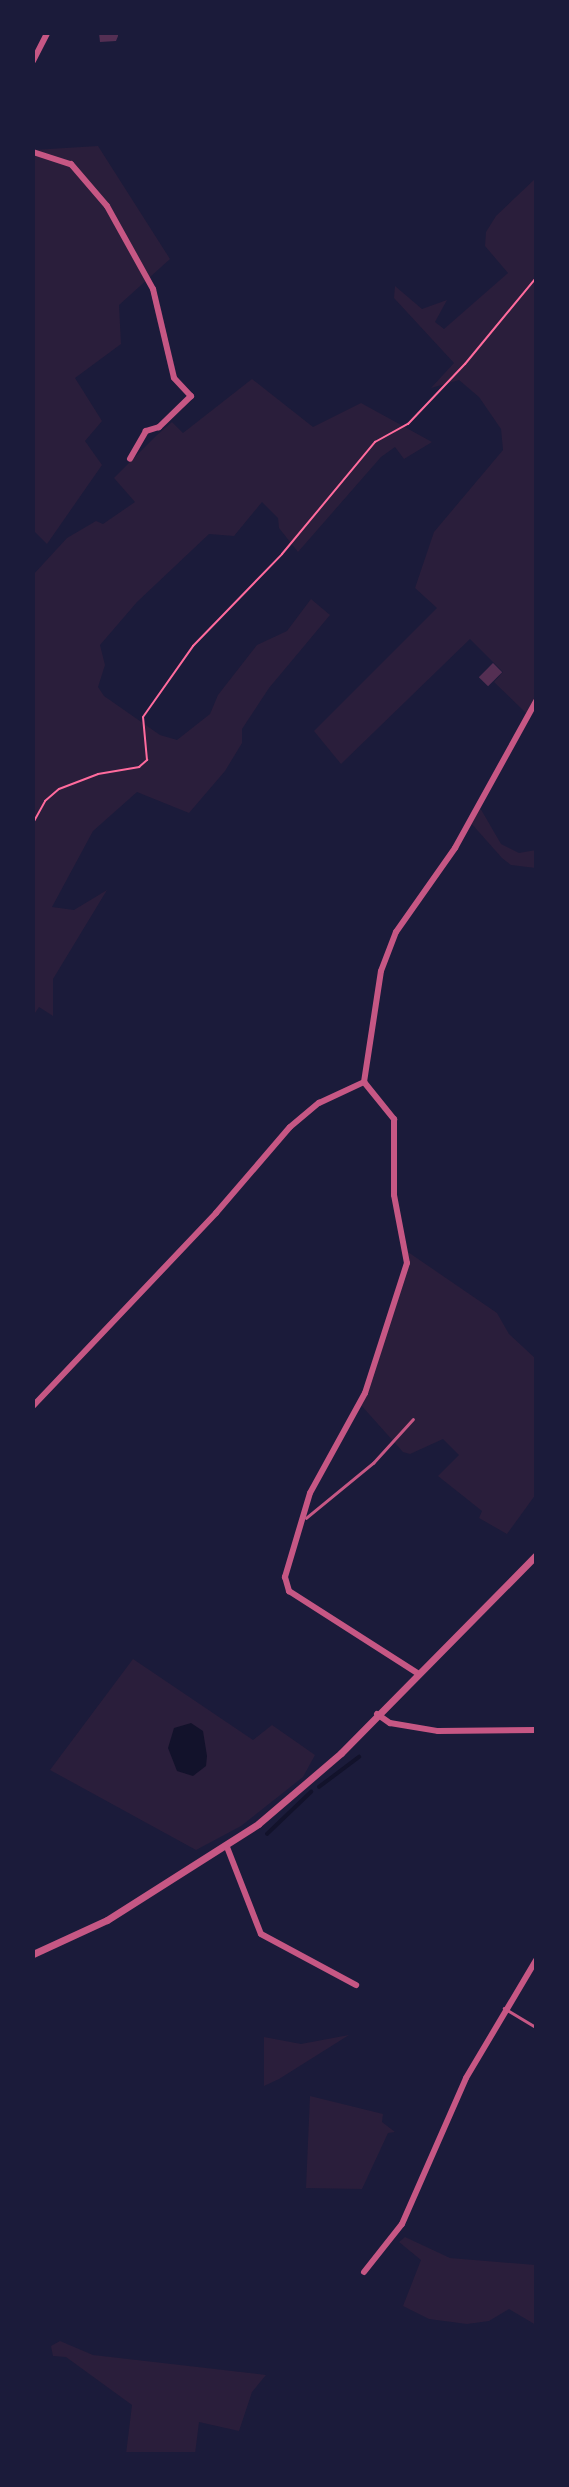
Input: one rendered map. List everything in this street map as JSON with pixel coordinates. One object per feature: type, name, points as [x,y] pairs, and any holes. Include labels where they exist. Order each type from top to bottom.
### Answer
[{"type":"street","points":[[33,61],[47,33]]},
{"type":"street","points":[[33,152],[71,164],[107,206],[153,289],[174,379],[191,396],[159,427],[146,431],[130,459]]},
{"type":"street","points":[[417,1672],[289,1591],[285,1577],[310,1493],[365,1393],[407,1263],[392,1164],[394,1119],[363,1082],[381,971],[396,932],[455,848],[536,701]]},
{"type":"street","points":[[33,1406],[216,1213],[290,1128],[320,1103],[363,1082]]},
{"type":"street","points":[[33,1954],[107,1920],[227,1847],[322,1770],[417,1672],[536,1556]]},
{"type":"street","points":[[377,1714],[390,1723],[438,1731],[536,1730]]},
{"type":"street","points":[[227,1847],[261,1934],[356,1985]]},
{"type":"street","points":[[364,2272],[402,2224],[429,2157],[504,2008],[536,1960]]},
{"type":"lane","points":[[298,1527],[317,1505],[373,1463],[413,1419]]},
{"type":"lane","points":[[504,2008],[536,2027]]},
{"type":"path","points":[[33,823],[59,789],[147,761],[143,717],[194,646],[282,554],[375,442],[408,424],[465,364],[536,278]]},
{"type":"shaded area","points":[[98,146],[170,259],[119,305],[121,344],[75,378],[102,421],[85,441],[102,465],[47,544],[33,530],[33,150]]},
{"type":"shaded area","points":[[536,178],[536,701],[528,715],[494,682],[503,672],[470,639],[341,764],[314,731],[437,608],[415,588],[434,532],[503,450],[501,429],[479,397],[459,380],[431,388],[454,363],[394,298],[395,286],[422,309],[447,300],[435,322],[444,329],[508,273],[485,246],[486,232],[496,216]]},
{"type":"shaded area","points":[[252,379],[313,427],[361,403],[432,442],[404,459],[395,447],[381,457],[298,552],[279,528],[278,518],[262,502],[234,536],[209,534],[137,602],[100,645],[105,665],[98,687],[104,696],[160,735],[177,740],[210,714],[218,695],[257,645],[287,631],[311,599],[330,615],[269,688],[242,729],[242,743],[225,771],[189,813],[137,792],[93,831],[52,907],[74,910],[107,890],[53,979],[53,1016],[39,1007],[33,1016],[33,575],[67,538],[96,521],[103,524],[135,502],[114,478],[157,435],[172,422],[183,433]]},
{"type":"shaded area","points":[[479,806],[501,844],[519,853],[536,850],[536,868],[511,865],[502,858],[470,822]]},
{"type":"shaded area","points":[[405,1250],[497,1313],[509,1334],[536,1359],[536,1494],[507,1534],[479,1518],[482,1511],[438,1476],[459,1455],[443,1439],[410,1454],[403,1452],[360,1404],[407,1263]]},
{"type":"shaded area","points":[[133,1659],[253,1740],[272,1725],[315,1755],[303,1777],[241,1826],[196,1850],[50,1770]]},
{"type":"shaded area","points":[[191,1723],[203,1731],[207,1756],[206,1766],[193,1776],[177,1771],[168,1748],[174,1728]]},
{"type":"shaded area","points":[[349,2035],[264,2086],[264,2037],[301,2044]]},
{"type":"shaded area","points":[[310,2096],[383,2114],[382,2122],[395,2132],[388,2133],[362,2189],[306,2188]]},
{"type":"shaded area","points":[[405,2237],[450,2258],[536,2265],[536,2325],[509,2309],[489,2321],[467,2324],[429,2319],[403,2306],[421,2260],[399,2242]]},
{"type":"shaded area","points":[[60,2341],[93,2355],[266,2375],[252,2392],[239,2431],[199,2422],[195,2454],[126,2454],[132,2405],[66,2357],[53,2356],[51,2346]]},
{"type":"building","points":[[99,33],[118,33],[118,36],[116,41],[100,42]]},
{"type":"building","points":[[493,663],[502,672],[488,686],[479,677]]},
{"type":"waterway","points":[[319,1787],[359,1757]]},
{"type":"waterway","points":[[267,1834],[311,1792]]}]
